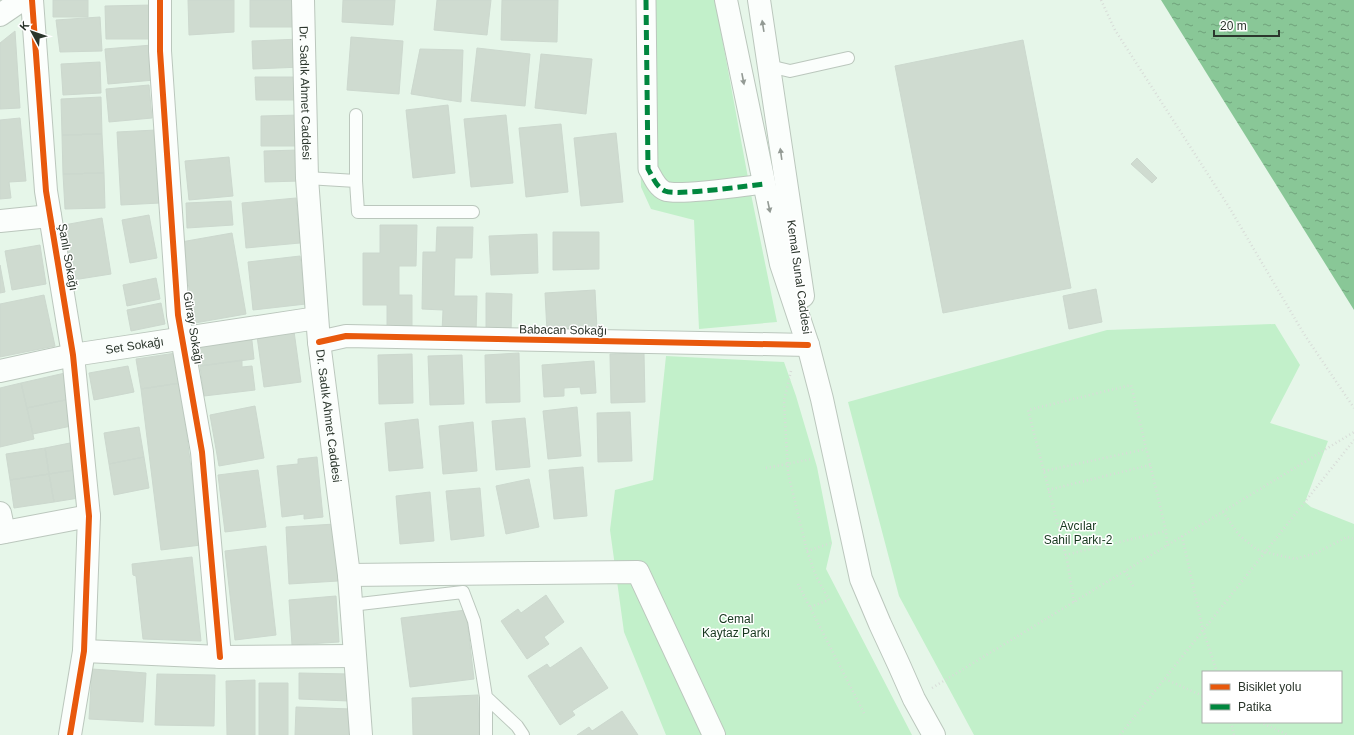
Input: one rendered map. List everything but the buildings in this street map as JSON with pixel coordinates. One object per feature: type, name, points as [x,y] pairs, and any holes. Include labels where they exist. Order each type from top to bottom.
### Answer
[{"type":"street","points":[[0,15],[22,0]]},
{"type":"street","name":"Şanlı Sokağı","points":[[32,0],[46,191],[74,355],[89,516],[84,651],[70,735]]},
{"type":"street","name":"Güray Sokağı","points":[[160,0],[160,59],[178,315],[202,452],[220,657]]},
{"type":"street","name":"Dr. Sadık Ahmet Caddesi","points":[[303,0],[307,178],[317,318],[349,575],[361,735]]},
{"type":"street","points":[[646,0],[648,169],[658,187],[666,192],[691,192],[764,184]]},
{"type":"street","name":"Kemal Sunal Caddesi","points":[[726,0],[781,264],[808,345]]},
{"type":"street","name":"Kemal Sunal Caddesi","points":[[759,0],[802,284],[808,345]]},
{"type":"street","points":[[732,28],[745,51],[756,60],[769,66]]},
{"type":"street","points":[[0,221],[50,216]]},
{"type":"street","name":"Set Sokağı","points":[[0,370],[74,355],[317,318]]},
{"type":"street","name":"Babacan Sokağı","points":[[319,342],[346,336],[808,345]]},
{"type":"street","points":[[808,345],[861,578],[914,699],[934,735]]},
{"type":"street","points":[[1,526],[89,516]]},
{"type":"street","points":[[349,575],[638,572],[714,735]]},
{"type":"street","points":[[84,651],[220,657],[354,656]]},
{"type":"lane","points":[[769,66],[790,71],[848,58]]},
{"type":"lane","points":[[356,115],[356,181],[358,212],[473,212]]},
{"type":"lane","points":[[307,178],[356,181]]},
{"type":"lane","points":[[351,605],[463,592],[474,621],[486,697],[486,735]]},
{"type":"lane","points":[[486,697],[517,726],[523,735]]},
{"type":"path","points":[[1101,0],[1115,30],[1230,207],[1304,334],[1354,408]]},
{"type":"path","points":[[787,345],[792,372],[784,401],[788,473],[807,551],[816,576],[829,600],[810,607]]},
{"type":"path","points":[[1074,602],[1065,555],[1028,410],[1131,385],[1166,531],[1167,546]]},
{"type":"path","points":[[914,699],[1354,432]]},
{"type":"path","points":[[1120,735],[1354,440]]},
{"type":"path","points":[[1044,471],[1146,449]]},
{"type":"path","points":[[766,468],[834,455]]},
{"type":"path","points":[[1048,490],[1150,465]]},
{"type":"path","points":[[1223,512],[1239,535],[1256,549],[1295,559],[1316,553],[1347,537],[1354,539]]},
{"type":"path","points":[[1065,555],[1166,531]]},
{"type":"path","points":[[1182,536],[1203,630],[1217,671]]},
{"type":"path","points":[[1125,571],[1134,588]]},
{"type":"path","points":[[798,584],[865,715]]},
{"type":"path","points":[[1165,679],[1202,696]]},
{"type":"path","points":[[1231,723],[1234,735]]},
{"type":"path","points":[[1262,723],[1288,735]]},
{"type":"green space","points":[[636,0],[715,0],[751,194],[777,322],[699,329],[694,220],[651,209],[641,187]]},
{"type":"green space","name":"Avcılar Sahil Parkı-2","points":[[1275,324],[1300,365],[1270,423],[1328,441],[1305,502],[1311,507],[1354,524],[1354,735],[974,735],[899,596],[848,402],[1107,330]]},
{"type":"green space","name":"Cemal Kaytaz Parkı","points":[[666,356],[784,362],[796,396],[817,467],[832,543],[826,569],[912,735],[666,735],[624,632],[610,530],[615,490],[653,480]]},
{"type":"water","points":[[1161,0],[1354,0],[1354,310]]},
{"type":"marked path","points":[[646,0],[648,169],[655,182],[665,191],[672,192],[697,192],[764,184]]},
{"type":"cycle path","points":[[32,0],[46,191],[73,355],[89,516],[84,651],[70,735]]},
{"type":"cycle path","points":[[160,0],[160,51],[178,315],[202,452],[220,657]]},
{"type":"cycle path","points":[[319,342],[346,336],[808,345]]}]
